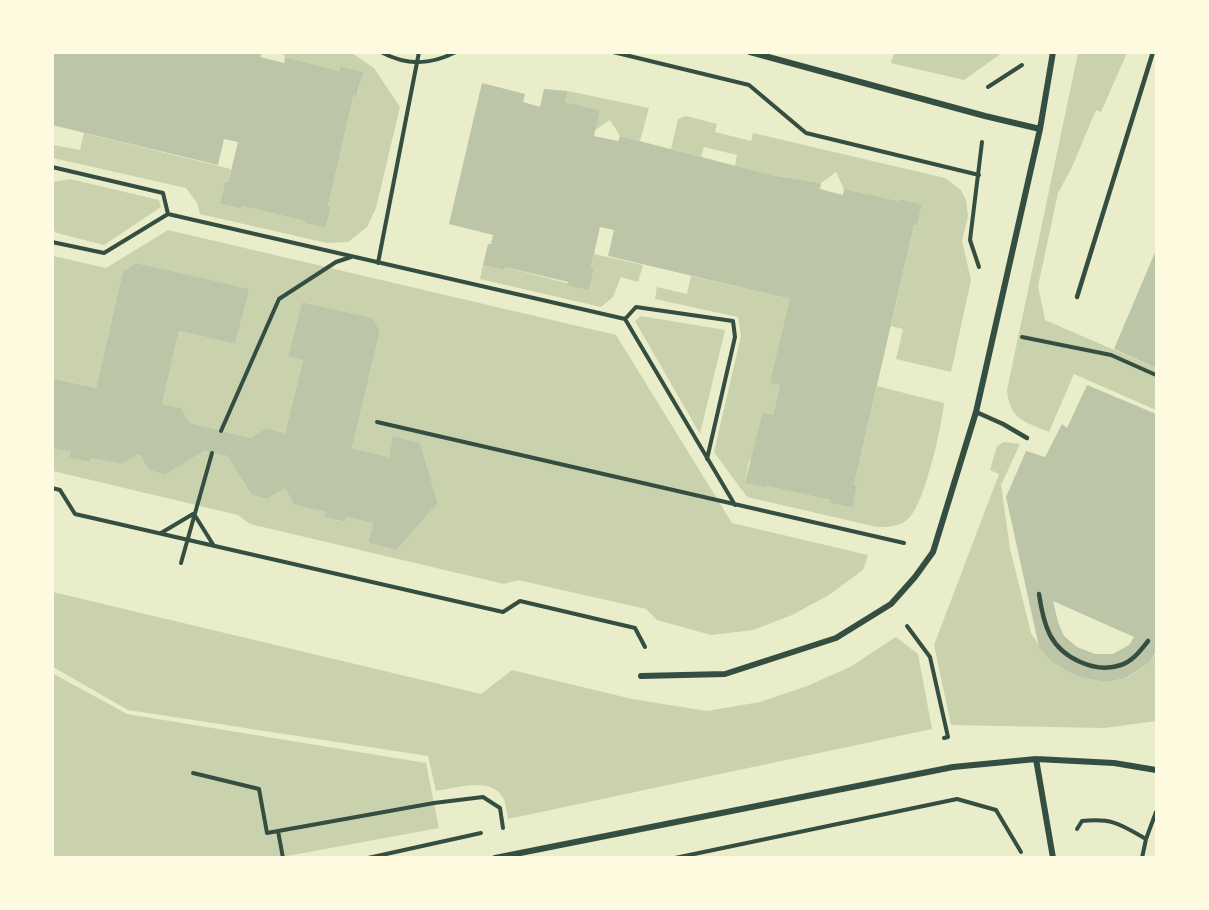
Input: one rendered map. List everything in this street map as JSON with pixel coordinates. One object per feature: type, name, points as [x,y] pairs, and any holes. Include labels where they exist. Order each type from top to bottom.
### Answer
[{"type":"street","points":[[750,52],[1040,129]]},
{"type":"street","points":[[640,676],[725,674],[836,638],[891,604],[933,552],[976,412],[1040,129],[1053,52]]},
{"type":"street","points":[[495,858],[953,767],[1036,759],[1114,763],[1156,770]]},
{"type":"street","points":[[1036,759],[1053,858]]},
{"type":"lane","points":[[1077,297],[1154,52]]},
{"type":"lane","points":[[976,412],[1028,438]]},
{"type":"lane","points":[[1039,594],[1050,635],[1066,655],[1094,667],[1119,666],[1135,657],[1148,641]]},
{"type":"path","points":[[381,52],[393,59],[416,64],[443,59],[456,52]]},
{"type":"path","points":[[378,263],[419,52]]},
{"type":"path","points":[[613,52],[749,85],[806,134],[979,175]]},
{"type":"path","points":[[980,270],[970,240],[988,87],[1028,61]]},
{"type":"path","points":[[52,167],[163,193],[168,214]]},
{"type":"path","points":[[52,242],[104,253],[168,214],[624,319],[735,505]]},
{"type":"path","points":[[221,431],[279,299],[336,262],[352,257]]},
{"type":"path","points":[[624,319],[636,307],[733,321],[735,337],[707,459]]},
{"type":"path","points":[[994,332],[1111,355],[1156,375]]},
{"type":"path","points":[[377,422],[904,543],[909,533]]},
{"type":"path","points":[[181,563],[212,453]]},
{"type":"path","points":[[52,488],[60,490],[75,513],[503,612],[520,601],[635,628],[645,648],[656,650]]},
{"type":"path","points":[[159,533],[194,514]]},
{"type":"path","points":[[194,514],[215,546]]},
{"type":"path","points":[[927,652],[948,737]]},
{"type":"path","points":[[193,773],[259,789],[267,833],[434,803],[483,797],[500,808],[503,829]]},
{"type":"path","points":[[675,858],[957,799],[996,810],[1019,847],[1070,840],[1082,821],[1101,819],[1116,822],[1146,839]]},
{"type":"path","points":[[1142,858],[1156,812]]},
{"type":"path","points":[[278,831],[283,858]]},
{"type":"path","points":[[368,858],[491,831]]},
{"type":"green space","points":[[894,52],[1002,53],[964,80],[891,63]]},
{"type":"green space","points":[[282,53],[352,53],[374,68],[400,107],[376,208],[367,227],[348,242],[327,243],[200,214],[197,203],[186,188],[53,158],[53,145],[80,150],[84,133],[231,169],[220,204],[241,209],[242,206],[326,228],[331,207],[328,206],[354,94],[358,94],[362,73],[340,68],[340,71],[285,57]]},
{"type":"green space","points":[[1078,53],[1127,53],[1101,112],[1096,110],[1072,167],[1058,193],[1038,286],[1045,320],[1156,368],[1156,410],[1074,374],[1049,432],[1026,422],[1015,413],[1008,400],[1007,390]]},
{"type":"green space","points":[[568,91],[649,108],[640,141],[620,136],[610,120],[595,130],[600,110],[565,102]]},
{"type":"green space","points":[[686,116],[717,124],[715,132],[751,141],[753,133],[945,178],[961,190],[966,200],[968,216],[962,241],[971,280],[951,372],[896,359],[903,329],[891,326],[914,225],[917,226],[922,204],[844,189],[836,172],[821,183],[771,175],[735,166],[737,155],[704,147],[701,157],[671,149],[678,119]]},
{"type":"green space","points":[[70,179],[159,200],[161,207],[104,245],[57,233],[53,230],[53,182]]},
{"type":"green space","points":[[168,230],[616,335],[732,523],[868,555],[863,570],[829,595],[792,615],[753,630],[711,635],[657,620],[646,609],[518,580],[504,584],[250,524],[238,515],[53,471],[53,448],[71,452],[70,458],[90,462],[91,458],[122,464],[139,454],[149,470],[165,475],[204,451],[227,456],[252,495],[267,499],[285,488],[294,505],[325,512],[324,517],[344,522],[346,517],[373,523],[368,543],[395,550],[438,503],[420,443],[394,437],[389,457],[352,448],[380,331],[371,318],[302,302],[288,357],[303,360],[285,433],[266,428],[251,438],[190,423],[181,408],[162,404],[179,331],[235,344],[248,290],[136,263],[123,271],[96,388],[53,378],[53,256],[106,268]]},
{"type":"green space","points":[[594,254],[643,265],[638,282],[621,277],[613,297],[601,307],[480,279],[483,265],[504,270],[505,267],[589,289],[594,268],[591,267]]},
{"type":"green space","points":[[691,276],[790,299],[780,385],[773,415],[764,412],[752,461],[749,461],[745,483],[830,500],[829,503],[851,508],[857,487],[854,485],[877,386],[944,403],[940,429],[926,483],[908,519],[897,525],[877,527],[747,497],[714,452],[741,336],[738,317],[655,299],[657,287],[687,294]]},
{"type":"green space","points":[[641,316],[725,330],[700,434],[635,321]]},
{"type":"green space","points":[[1004,442],[1020,444],[1001,485],[1010,549],[1031,633],[1052,661],[1082,678],[1107,682],[1127,678],[1150,662],[1156,654],[1156,721],[1104,728],[951,725],[934,645],[999,474],[990,470],[997,446]]},
{"type":"green space","points":[[53,592],[481,694],[512,670],[632,699],[707,711],[760,702],[807,686],[850,667],[896,637],[918,654],[932,729],[508,819],[504,800],[499,792],[492,788],[473,785],[436,791],[428,756],[128,710],[53,667]]},
{"type":"green space","points":[[52,673],[127,714],[426,763],[439,828],[282,857],[53,857]]},
{"type":"building","points":[[52,52],[262,52],[260,57],[284,63],[285,57],[340,71],[340,67],[363,72],[357,95],[354,94],[328,206],[331,206],[326,228],[242,206],[242,209],[220,204],[225,182],[228,183],[238,142],[224,139],[218,165],[52,125]]},
{"type":"building","points":[[482,83],[525,94],[523,102],[540,107],[544,89],[568,91],[565,102],[600,110],[594,136],[618,141],[620,136],[771,175],[821,183],[820,189],[843,195],[844,189],[922,204],[917,226],[914,225],[854,485],[857,486],[852,508],[829,503],[830,500],[745,483],[763,412],[773,415],[780,385],[770,383],[790,299],[608,256],[614,230],[600,227],[591,267],[594,268],[589,290],[567,285],[568,282],[505,267],[504,270],[483,265],[488,244],[491,244],[493,235],[449,224]]},
{"type":"building","points":[[1156,250],[1156,368],[1114,349]]},
{"type":"building","points":[[136,263],[249,289],[235,344],[179,331],[162,404],[181,408],[190,423],[251,438],[266,428],[285,433],[303,360],[288,357],[302,302],[372,318],[380,331],[352,448],[389,457],[393,436],[420,443],[438,503],[396,550],[368,543],[373,523],[346,517],[345,522],[324,517],[325,512],[294,505],[285,488],[267,499],[252,495],[227,456],[204,451],[165,475],[149,470],[139,454],[122,464],[91,458],[90,462],[69,458],[71,452],[52,448],[52,378],[96,388],[123,271]]},
{"type":"building","points":[[1087,385],[1156,414],[1156,652],[1150,662],[1126,678],[1107,682],[1082,678],[1067,671],[1051,661],[1039,647],[1006,497],[1026,451],[1045,457],[1062,424],[1067,428]],"holes":[[[1053,601],[1134,637],[1129,645],[1113,654],[1095,654],[1077,647],[1064,636]]]}]
